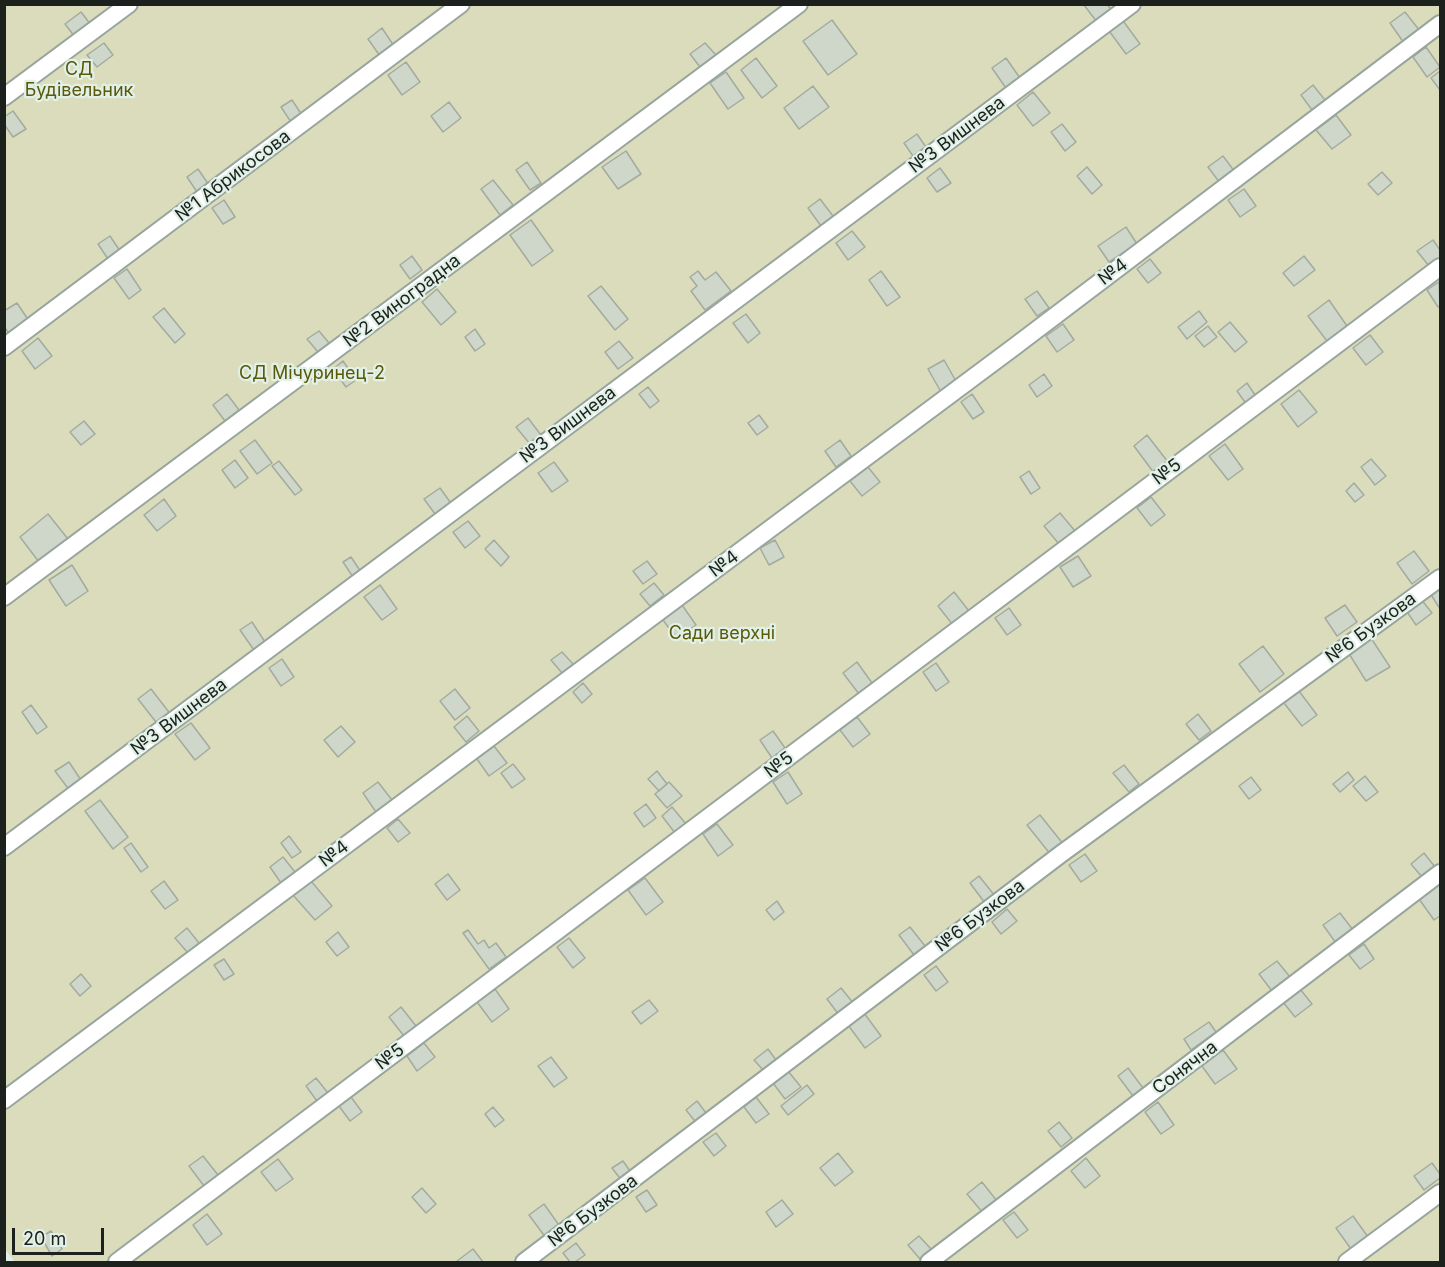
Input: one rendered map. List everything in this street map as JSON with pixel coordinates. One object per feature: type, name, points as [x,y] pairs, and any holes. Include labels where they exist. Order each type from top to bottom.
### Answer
[{"type":"lane","points":[[4,97],[129,4]]},
{"type":"lane","name":"№1 Абрикосова","points":[[4,347],[461,4]]},
{"type":"lane","name":"№2 Виноградна","points":[[4,597],[799,4]]},
{"type":"lane","name":"№3 Вишнева","points":[[4,848],[1132,4]]},
{"type":"lane","name":"№4","points":[[4,1100],[1014,347],[1440,24]]},
{"type":"lane","name":"№5","points":[[117,1263],[1440,267]]},
{"type":"lane","name":"№6 Бузкова","points":[[524,1263],[1061,854],[1440,578]]},
{"type":"lane","name":"Сонячна","points":[[929,1263],[1440,873]]},
{"type":"lane","points":[[1347,1263],[1440,1193]]},
{"type":"green space","name":"Сади верхні","points":[[4,5],[1440,5],[1440,1262],[15,1262],[4,1248]]},
{"type":"building","points":[[1107,4],[1112,11],[1097,22],[1084,5]]},
{"type":"building","points":[[81,12],[91,25],[75,37],[65,24]]},
{"type":"building","points":[[1405,12],[1420,31],[1404,43],[1390,23]]},
{"type":"building","points":[[1121,18],[1140,44],[1126,54],[1107,28]]},
{"type":"building","points":[[832,20],[857,54],[828,75],[803,41]]},
{"type":"building","points":[[382,28],[394,46],[380,56],[368,39]]},
{"type":"building","points":[[104,43],[113,55],[97,67],[87,55]]},
{"type":"building","points":[[705,43],[716,55],[700,67],[690,54]]},
{"type":"building","points":[[1426,47],[1440,67],[1427,77],[1413,57]]},
{"type":"building","points":[[756,58],[777,86],[762,98],[741,70]]},
{"type":"building","points":[[1006,58],[1022,81],[1008,91],[992,68]]},
{"type":"building","points":[[406,62],[420,82],[402,95],[388,75]]},
{"type":"building","points":[[1440,71],[1440,90],[1431,78]]},
{"type":"building","points":[[726,72],[744,98],[728,109],[710,83]]},
{"type":"building","points":[[1313,85],[1325,100],[1312,110],[1301,95]]},
{"type":"building","points":[[813,86],[829,107],[799,129],[784,108]]},
{"type":"building","points":[[1033,92],[1050,113],[1033,126],[1017,105]]},
{"type":"building","points":[[292,100],[302,115],[291,122],[281,107]]},
{"type":"building","points":[[449,102],[461,118],[443,132],[431,116]]},
{"type":"building","points":[[13,111],[26,129],[13,137],[4,124],[4,117]]},
{"type":"building","points":[[1336,115],[1351,135],[1332,149],[1316,130]]},
{"type":"building","points":[[1062,124],[1076,142],[1065,151],[1051,132]]},
{"type":"building","points":[[917,134],[928,150],[915,159],[904,143]]},
{"type":"building","points":[[626,151],[641,174],[618,189],[602,167]]},
{"type":"building","points":[[1223,156],[1235,172],[1220,183],[1208,167]]},
{"type":"building","points":[[527,162],[541,183],[530,190],[516,170]]},
{"type":"building","points":[[1087,167],[1102,185],[1092,194],[1077,176]]},
{"type":"building","points":[[940,168],[951,183],[937,192],[927,178]]},
{"type":"building","points":[[198,169],[209,185],[197,192],[187,177]]},
{"type":"building","points":[[1382,172],[1392,183],[1378,195],[1368,184]]},
{"type":"building","points":[[493,180],[513,205],[500,215],[481,189]]},
{"type":"building","points":[[1244,189],[1256,206],[1240,217],[1228,200]]},
{"type":"building","points":[[820,199],[833,216],[821,226],[808,208]]},
{"type":"building","points":[[224,200],[235,217],[223,224],[212,208]]},
{"type":"building","points":[[531,220],[553,251],[532,266],[510,235]]},
{"type":"building","points":[[1126,227],[1137,244],[1109,262],[1098,246]]},
{"type":"building","points":[[852,231],[865,247],[848,260],[836,243]]},
{"type":"building","points":[[110,236],[120,251],[108,259],[98,244]]},
{"type":"building","points":[[1433,240],[1440,250],[1440,258],[1429,266],[1417,251]]},
{"type":"building","points":[[412,256],[422,270],[410,279],[400,265]]},
{"type":"building","points":[[1304,256],[1315,270],[1294,286],[1283,273]]},
{"type":"building","points":[[1150,259],[1161,273],[1148,283],[1137,269]]},
{"type":"building","points":[[127,269],[141,290],[129,299],[114,278]]},
{"type":"building","points":[[698,271],[705,280],[716,272],[731,291],[705,310],[691,291],[697,286],[690,277]]},
{"type":"building","points":[[881,271],[900,297],[887,306],[869,280]]},
{"type":"building","points":[[1439,282],[1440,306],[1438,307],[1427,290]]},
{"type":"building","points":[[601,286],[628,319],[615,330],[588,296]]},
{"type":"building","points":[[437,289],[456,312],[441,325],[422,302]]},
{"type":"building","points":[[1037,291],[1049,308],[1037,316],[1025,299]]},
{"type":"building","points":[[1329,300],[1347,326],[1327,341],[1308,316]]},
{"type":"building","points":[[17,303],[29,321],[10,335],[4,326],[4,311]]},
{"type":"building","points":[[164,308],[185,334],[175,343],[153,317]]},
{"type":"building","points":[[1199,311],[1207,322],[1187,339],[1178,327]]},
{"type":"building","points":[[746,314],[760,333],[748,343],[733,323]]},
{"type":"building","points":[[1230,322],[1247,342],[1235,352],[1218,332]]},
{"type":"building","points":[[1063,324],[1074,340],[1057,352],[1046,336]]},
{"type":"building","points":[[1208,326],[1217,337],[1204,347],[1195,336]]},
{"type":"building","points":[[475,329],[485,344],[475,351],[465,337]]},
{"type":"building","points":[[319,331],[329,343],[318,352],[307,339]]},
{"type":"building","points":[[1370,335],[1383,352],[1366,365],[1353,348]]},
{"type":"building","points":[[38,338],[52,356],[35,369],[22,351]]},
{"type":"building","points":[[619,341],[633,358],[618,369],[605,352]]},
{"type":"building","points":[[944,360],[957,383],[941,392],[928,369]]},
{"type":"building","points":[[343,361],[356,380],[346,387],[333,369]]},
{"type":"building","points":[[1044,374],[1052,386],[1037,397],[1029,385]]},
{"type":"building","points":[[1247,383],[1257,398],[1247,405],[1237,391]]},
{"type":"building","points":[[648,387],[659,401],[650,408],[639,394]]},
{"type":"building","points":[[1299,390],[1317,412],[1298,427],[1281,404]]},
{"type":"building","points":[[227,394],[239,410],[225,421],[213,405]]},
{"type":"building","points":[[972,394],[984,412],[973,419],[961,402]]},
{"type":"building","points":[[759,415],[768,427],[757,435],[748,423]]},
{"type":"building","points":[[528,418],[541,435],[530,444],[516,427]]},
{"type":"building","points":[[84,421],[95,434],[81,445],[70,432]]},
{"type":"building","points":[[1147,435],[1168,462],[1154,473],[1134,446]]},
{"type":"building","points":[[255,440],[272,463],[257,474],[240,451]]},
{"type":"building","points":[[840,440],[851,456],[836,467],[825,451]]},
{"type":"building","points":[[1225,444],[1243,469],[1228,480],[1209,456]]},
{"type":"building","points":[[1371,459],[1386,476],[1375,485],[1361,467]]},
{"type":"building","points":[[235,460],[248,478],[235,488],[222,470]]},
{"type":"building","points":[[279,461],[302,490],[295,495],[272,466]]},
{"type":"building","points":[[554,462],[568,481],[552,492],[538,473]]},
{"type":"building","points":[[868,467],[880,482],[862,496],[850,481]]},
{"type":"building","points":[[1029,471],[1040,488],[1031,494],[1020,477]]},
{"type":"building","points":[[1354,483],[1364,495],[1355,502],[1346,491]]},
{"type":"building","points":[[440,488],[453,506],[438,518],[424,499]]},
{"type":"building","points":[[1151,497],[1165,515],[1151,526],[1137,508]]},
{"type":"building","points":[[164,499],[176,516],[157,531],[144,515]]},
{"type":"building","points":[[1060,513],[1075,531],[1059,544],[1044,526]]},
{"type":"building","points":[[48,514],[68,539],[39,562],[20,537]]},
{"type":"building","points":[[468,521],[480,536],[465,548],[453,532]]},
{"type":"building","points":[[494,540],[509,557],[501,566],[485,549]]},
{"type":"building","points":[[775,540],[784,557],[769,565],[760,548]]},
{"type":"building","points":[[1414,551],[1429,571],[1412,584],[1397,563]]},
{"type":"building","points":[[1078,556],[1091,576],[1073,587],[1060,567]]},
{"type":"building","points":[[351,557],[361,572],[353,577],[343,562]]},
{"type":"building","points":[[647,561],[657,574],[643,584],[633,571]]},
{"type":"building","points":[[72,565],[88,591],[66,606],[49,580]]},
{"type":"building","points":[[654,583],[664,595],[650,606],[640,594]]},
{"type":"building","points":[[380,585],[397,609],[382,620],[364,597]]},
{"type":"building","points":[[1440,587],[1440,609],[1430,593]]},
{"type":"building","points":[[954,592],[969,611],[953,625],[938,606]]},
{"type":"building","points":[[1420,598],[1432,613],[1416,625],[1405,609]]},
{"type":"building","points":[[682,605],[696,625],[677,639],[663,620]]},
{"type":"building","points":[[1345,605],[1357,622],[1337,636],[1325,618]]},
{"type":"building","points":[[1009,608],[1021,625],[1007,635],[995,618]]},
{"type":"building","points":[[252,622],[267,645],[256,653],[240,630]]},
{"type":"building","points":[[1371,638],[1390,667],[1366,681],[1348,652]]},
{"type":"building","points":[[1263,646],[1284,674],[1260,692],[1239,664]]},
{"type":"building","points":[[562,652],[573,664],[562,673],[551,660]]},
{"type":"building","points":[[282,659],[294,677],[281,686],[269,668]]},
{"type":"building","points":[[857,662],[872,683],[859,694],[843,673]]},
{"type":"building","points":[[936,663],[949,682],[936,691],[923,672]]},
{"type":"building","points":[[583,683],[592,694],[582,703],[573,692]]},
{"type":"building","points":[[151,689],[172,716],[159,726],[138,699]]},
{"type":"building","points":[[455,689],[470,708],[455,720],[440,701]]},
{"type":"building","points":[[1299,691],[1317,715],[1302,726],[1284,703]]},
{"type":"building","points":[[31,705],[47,727],[37,734],[22,712]]},
{"type":"building","points":[[1198,714],[1211,731],[1199,740],[1186,724]]},
{"type":"building","points":[[467,716],[479,731],[466,742],[454,727]]},
{"type":"building","points":[[857,717],[870,734],[853,747],[840,730]]},
{"type":"building","points":[[191,723],[210,748],[195,760],[175,734]]},
{"type":"building","points":[[341,726],[355,742],[338,757],[324,740]]},
{"type":"building","points":[[773,731],[785,748],[772,758],[760,740]]},
{"type":"building","points":[[494,746],[507,763],[489,776],[477,759]]},
{"type":"building","points":[[69,762],[83,783],[70,791],[55,771]]},
{"type":"building","points":[[513,764],[525,779],[512,788],[501,773]]},
{"type":"building","points":[[1124,765],[1139,784],[1129,792],[1113,773]]},
{"type":"building","points":[[657,771],[667,784],[659,791],[648,779]]},
{"type":"building","points":[[788,772],[802,794],[787,804],[773,782]]},
{"type":"building","points":[[1348,772],[1354,780],[1340,792],[1333,784]]},
{"type":"building","points":[[1365,776],[1378,792],[1366,801],[1353,786]]},
{"type":"building","points":[[1251,777],[1261,790],[1249,799],[1239,786]]},
{"type":"building","points":[[378,782],[392,800],[376,812],[363,793]]},
{"type":"building","points":[[669,782],[682,796],[667,808],[655,794]]},
{"type":"building","points":[[100,800],[128,837],[113,849],[85,811]]},
{"type":"building","points":[[646,804],[656,818],[644,827],[634,813]]},
{"type":"building","points":[[672,807],[686,824],[675,833],[662,816]]},
{"type":"building","points":[[1040,815],[1064,845],[1051,855],[1027,825]]},
{"type":"building","points":[[398,819],[410,833],[398,842],[387,828]]},
{"type":"building","points":[[717,824],[733,845],[718,856],[703,834]]},
{"type":"building","points":[[289,836],[301,852],[292,858],[281,843]]},
{"type":"building","points":[[131,843],[148,867],[141,872],[124,848]]},
{"type":"building","points":[[1424,853],[1435,867],[1422,877],[1411,864]]},
{"type":"building","points":[[1085,854],[1097,871],[1081,882],[1069,865]]},
{"type":"building","points":[[283,857],[295,872],[281,883],[270,867]]},
{"type":"building","points":[[448,874],[460,890],[447,900],[435,884]]},
{"type":"building","points":[[979,876],[995,896],[985,903],[970,883]]},
{"type":"building","points":[[645,878],[663,902],[646,915],[628,890]]},
{"type":"building","points":[[164,881],[178,900],[165,909],[151,891]]},
{"type":"building","points":[[311,881],[332,906],[315,920],[293,895]]},
{"type":"building","points":[[1440,883],[1440,916],[1434,920],[1419,899]]},
{"type":"building","points":[[777,901],[784,912],[774,920],[766,910]]},
{"type":"building","points":[[1007,909],[1017,921],[1001,934],[992,922]]},
{"type":"building","points":[[1340,913],[1353,930],[1336,943],[1323,925]]},
{"type":"building","points":[[910,927],[925,946],[914,955],[899,935]]},
{"type":"building","points":[[187,928],[199,943],[188,953],[175,938]]},
{"type":"building","points":[[468,930],[478,944],[484,940],[489,948],[496,943],[506,957],[489,969],[463,933]]},
{"type":"building","points":[[338,932],[349,947],[337,956],[326,942]]},
{"type":"building","points":[[569,938],[585,958],[573,968],[557,947]]},
{"type":"building","points":[[1364,944],[1374,959],[1360,969],[1349,955]]},
{"type":"building","points":[[224,959],[234,974],[224,980],[214,965]]},
{"type":"building","points":[[1277,961],[1290,977],[1272,991],[1259,974]]},
{"type":"building","points":[[936,966],[948,982],[936,991],[924,975]]},
{"type":"building","points":[[81,974],[91,986],[80,996],[70,984]]},
{"type":"building","points":[[841,988],[854,1004],[839,1015],[827,999]]},
{"type":"building","points":[[495,989],[509,1009],[492,1022],[477,1002]]},
{"type":"building","points":[[1300,989],[1312,1004],[1295,1017],[1283,1002]]},
{"type":"building","points":[[649,1000],[658,1011],[641,1024],[632,1012]]},
{"type":"building","points":[[401,1007],[416,1026],[404,1036],[389,1017]]},
{"type":"building","points":[[864,1013],[881,1036],[865,1048],[848,1025]]},
{"type":"building","points":[[1209,1022],[1216,1032],[1191,1050],[1184,1039]]},
{"type":"building","points":[[424,1043],[435,1057],[417,1071],[407,1056]]},
{"type":"building","points":[[768,1049],[776,1060],[763,1070],[754,1060]]},
{"type":"building","points":[[1223,1050],[1237,1069],[1215,1084],[1202,1066]]},
{"type":"building","points":[[551,1057],[567,1078],[554,1087],[538,1066]]},
{"type":"building","points":[[1128,1068],[1143,1088],[1133,1096],[1118,1076]]},
{"type":"building","points":[[788,1071],[801,1087],[785,1099],[773,1083]]},
{"type":"building","points":[[316,1078],[328,1093],[317,1101],[306,1086]]},
{"type":"building","points":[[807,1085],[814,1094],[788,1115],[781,1106]]},
{"type":"building","points":[[351,1097],[362,1112],[350,1121],[339,1106]]},
{"type":"building","points":[[756,1097],[769,1114],[756,1123],[744,1107]]},
{"type":"building","points":[[697,1101],[709,1117],[698,1125],[686,1110]]},
{"type":"building","points":[[1158,1102],[1174,1125],[1161,1134],[1145,1112]]},
{"type":"building","points":[[493,1107],[504,1120],[495,1127],[485,1114]]},
{"type":"building","points":[[1059,1122],[1072,1138],[1061,1147],[1048,1131]]},
{"type":"building","points":[[716,1133],[726,1146],[714,1156],[703,1142]]},
{"type":"building","points":[[838,1153],[853,1172],[835,1186],[820,1168]]},
{"type":"building","points":[[203,1156],[218,1175],[204,1186],[189,1166]]},
{"type":"building","points":[[1086,1158],[1100,1176],[1085,1188],[1071,1171]]},
{"type":"building","points":[[278,1159],[293,1179],[276,1191],[261,1172]]},
{"type":"building","points":[[623,1161],[632,1174],[622,1181],[612,1168]]},
{"type":"building","points":[[1432,1163],[1440,1174],[1440,1178],[1424,1190],[1414,1176]]},
{"type":"building","points":[[982,1182],[997,1201],[983,1213],[967,1194]]},
{"type":"building","points":[[422,1188],[436,1204],[426,1213],[412,1197]]},
{"type":"building","points":[[647,1190],[657,1205],[646,1212],[636,1197]]},
{"type":"building","points":[[782,1200],[793,1214],[776,1227],[766,1212]]},
{"type":"building","points":[[544,1204],[561,1228],[546,1238],[529,1215]]},
{"type":"building","points":[[1014,1212],[1028,1230],[1017,1238],[1003,1220]]},
{"type":"building","points":[[207,1214],[222,1234],[207,1245],[193,1225]]},
{"type":"building","points":[[1353,1216],[1368,1237],[1351,1249],[1336,1228]]},
{"type":"building","points":[[51,1231],[62,1249],[52,1256],[41,1237]]},
{"type":"building","points":[[919,1236],[931,1249],[920,1259],[908,1245]]},
{"type":"building","points":[[576,1243],[585,1255],[575,1262],[570,1262],[563,1253]]},
{"type":"building","points":[[473,1249],[483,1262],[457,1261]]},
{"type":"park label","name":"СД Будівельник","points":[[79,80]]},
{"type":"park label","name":"СД Мічуринец-2","points":[[312,374]]}]
